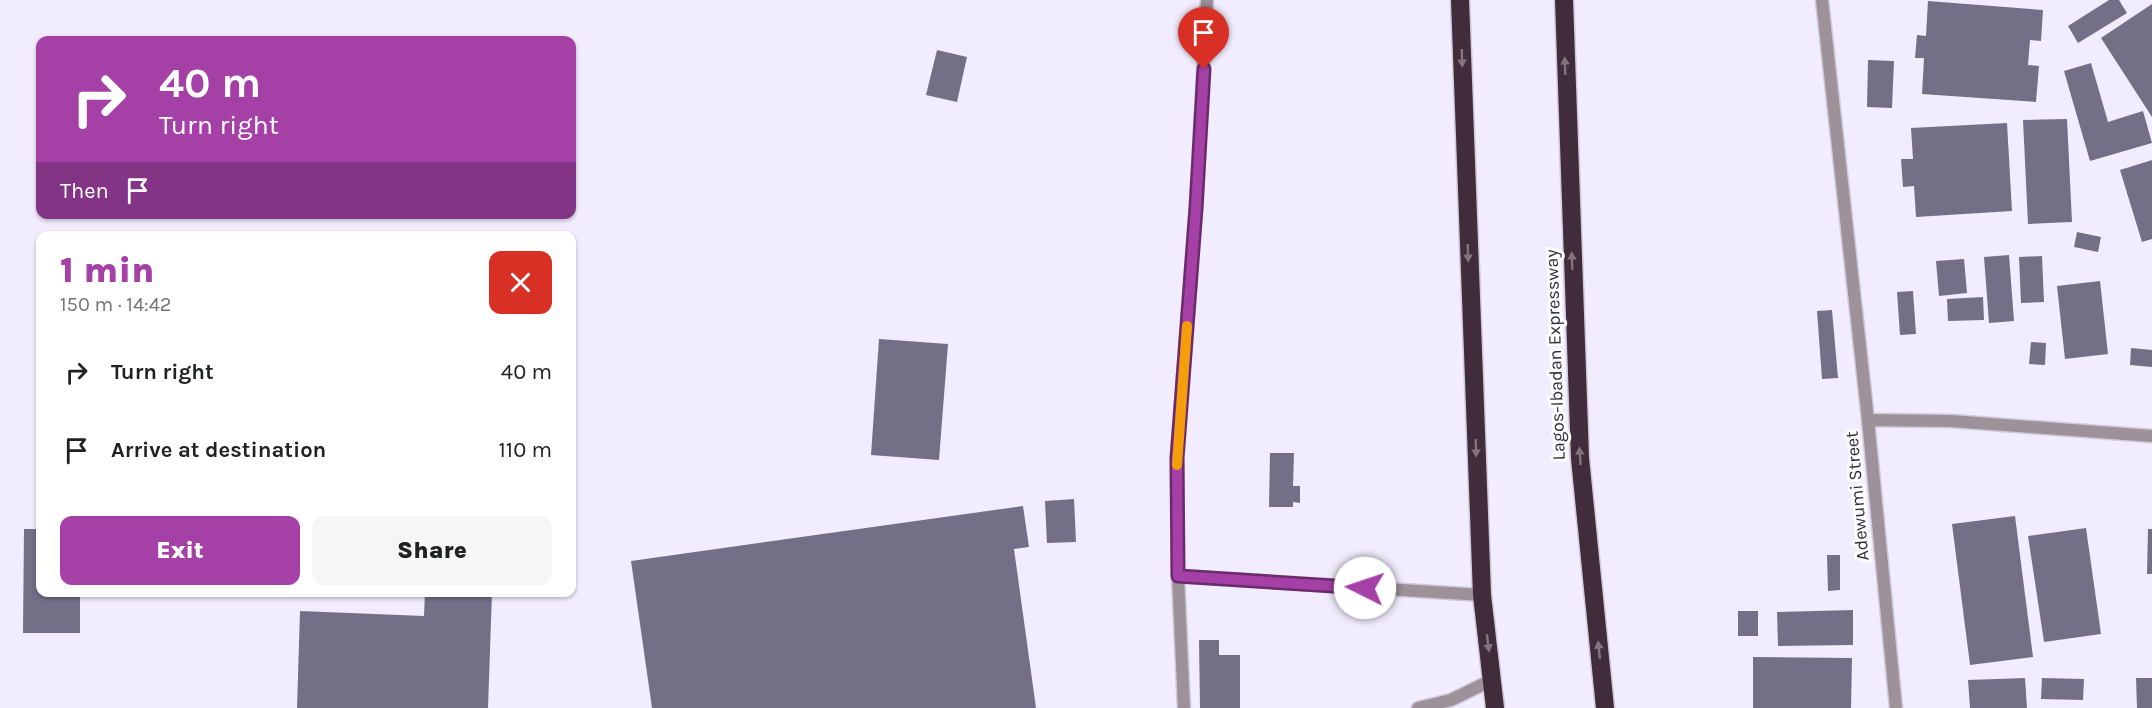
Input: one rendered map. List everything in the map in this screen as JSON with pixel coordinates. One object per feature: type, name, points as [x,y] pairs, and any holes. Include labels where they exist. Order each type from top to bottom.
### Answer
[{"type":"highway","points":[[1460,0],[1482,595],[1495,708]]},
{"type":"highway","name":"Lagos-Ibadan Expressway","points":[[1564,0],[1580,458],[1605,708]]},
{"type":"street","points":[[1184,708],[1178,576],[1177,458],[1196,208],[1207,0]]},
{"type":"street","points":[[1822,0],[1868,420]]},
{"type":"street","name":"Adewumi Street","points":[[1896,708],[1868,420],[1951,421],[2152,436]]},
{"type":"street","points":[[1178,576],[1482,595]]},
{"type":"street","points":[[1418,708],[1451,700],[1492,680]]},
{"type":"building","points":[[2109,0],[2119,0],[2127,13],[2078,43],[2068,26]]},
{"type":"building","points":[[1928,1],[2043,10],[2041,41],[2030,40],[2028,65],[2039,66],[2036,102],[1922,94],[1924,58],[1915,58],[1917,35],[1926,36]]},
{"type":"building","points":[[2152,4],[2152,117],[2101,38]]},
{"type":"building","points":[[937,50],[967,57],[957,102],[926,95]]},
{"type":"building","points":[[1868,60],[1894,61],[1892,108],[1867,107]]},
{"type":"building","points":[[2091,63],[2108,122],[2143,111],[2152,143],[2090,161],[2064,71]]},
{"type":"building","points":[[2067,119],[2072,222],[2028,224],[2023,120]]},
{"type":"building","points":[[2007,123],[2012,211],[1916,217],[1914,186],[1903,187],[1901,159],[1913,159],[1911,128]]},
{"type":"building","points":[[2152,160],[2152,239],[2142,242],[2120,170]]},
{"type":"building","points":[[2077,232],[2101,237],[2098,252],[2074,247]]},
{"type":"building","points":[[2009,255],[2014,321],[1989,323],[1984,257]]},
{"type":"building","points":[[2042,256],[2044,302],[2021,303],[2019,257]]},
{"type":"building","points":[[1964,259],[1967,293],[1939,296],[1936,261]]},
{"type":"building","points":[[2100,281],[2108,354],[2065,359],[2057,286]]},
{"type":"building","points":[[1913,291],[1916,334],[1900,335],[1897,292]]},
{"type":"building","points":[[1983,297],[1984,320],[1948,321],[1947,299]]},
{"type":"building","points":[[1832,310],[1838,378],[1822,379],[1817,311]]},
{"type":"building","points":[[879,339],[948,344],[939,460],[871,455]]},
{"type":"building","points":[[2031,342],[2046,343],[2045,365],[2029,364]]},
{"type":"building","points":[[2131,348],[2152,350],[2152,367],[2130,365]]},
{"type":"building","points":[[1270,453],[1294,453],[1293,486],[1300,486],[1300,503],[1293,502],[1293,507],[1269,507]]},
{"type":"building","points":[[1074,499],[1076,542],[1047,543],[1045,501]]},
{"type":"building","points":[[1023,506],[1029,547],[1014,549],[1036,708],[652,708],[631,561]]},
{"type":"building","points":[[2015,516],[2033,657],[1970,665],[1952,524]]},
{"type":"building","points":[[2086,528],[2101,634],[2044,642],[2028,536]]},
{"type":"building","points":[[24,529],[36,529],[36,597],[80,597],[80,633],[23,633]]},
{"type":"building","points":[[2148,529],[2152,529],[2152,574],[2147,574]]},
{"type":"building","points":[[1827,555],[1840,555],[1840,590],[1828,591]]},
{"type":"building","points":[[425,597],[492,597],[488,708],[297,708],[300,611],[424,616]]},
{"type":"building","points":[[1853,610],[1853,645],[1778,646],[1777,612]]},
{"type":"building","points":[[1738,611],[1758,611],[1758,636],[1738,636]]},
{"type":"building","points":[[1199,640],[1219,640],[1219,655],[1240,655],[1240,708],[1200,708]]},
{"type":"building","points":[[1753,657],[1852,658],[1851,708],[1753,708]]},
{"type":"building","points":[[2025,678],[2027,708],[1970,708],[1968,680]]},
{"type":"building","points":[[2042,678],[2084,679],[2083,700],[2041,699]]},
{"type":"building","points":[[2136,678],[2152,678],[2152,708],[2137,708]]},
{"type":"slow traffic","points":[[1177,465],[1187,326]]},
{"type":"route","points":[[1204,69],[1177,458],[1178,576],[1365,588]]}]
